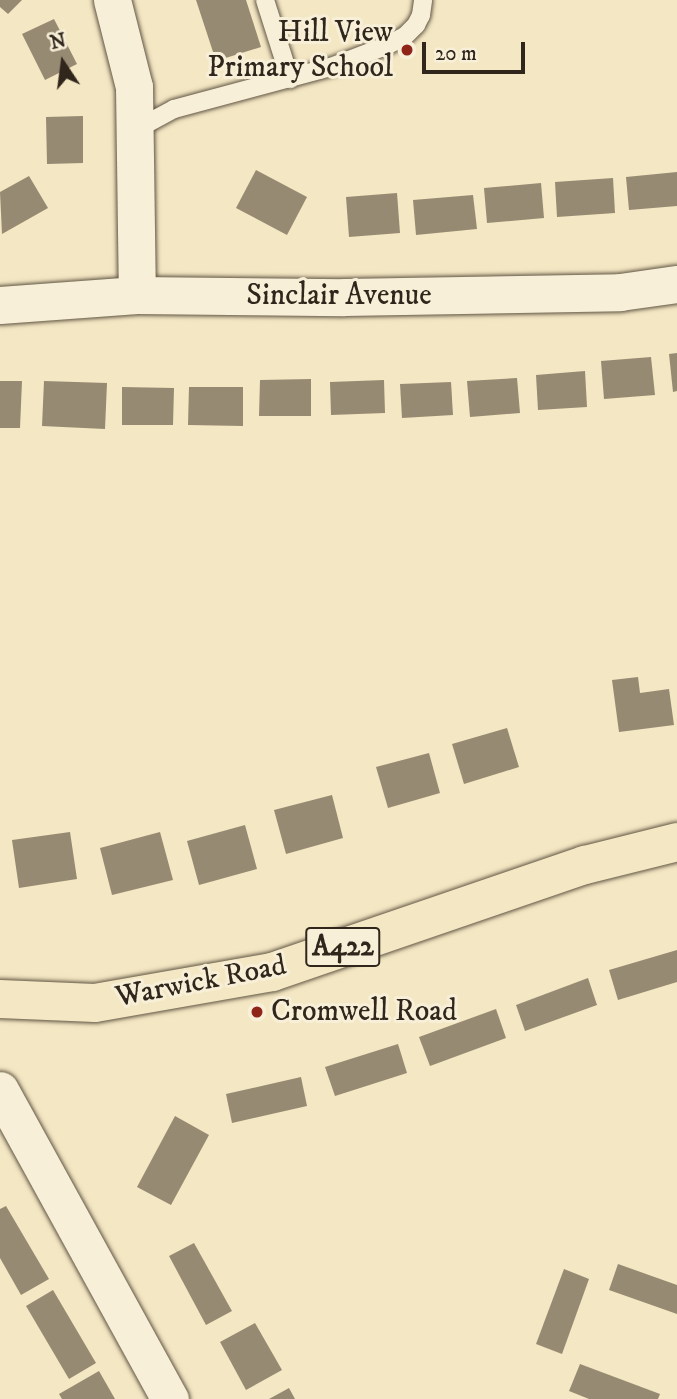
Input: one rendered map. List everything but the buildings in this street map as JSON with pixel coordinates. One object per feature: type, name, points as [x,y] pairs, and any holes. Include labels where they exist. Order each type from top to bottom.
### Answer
[{"type":"main road","name":"Warwick Road","points":[[0,999],[94,1003],[272,972],[585,865],[677,842]]},
{"type":"street","points":[[112,0],[134,87],[137,295]]},
{"type":"street","name":"Sinclair Avenue","points":[[0,305],[137,295],[344,297],[606,293],[677,284]]},
{"type":"street","points":[[0,1090],[170,1399]]},
{"type":"lane","points":[[265,0],[290,79]]},
{"type":"lane","points":[[135,130],[174,109],[331,67],[405,36],[421,15],[423,0]]},
{"type":"place","name":"Hill View Primary School","points":[[407,50]]},
{"type":"place","name":"Cromwell Road","points":[[257,1012]]}]
